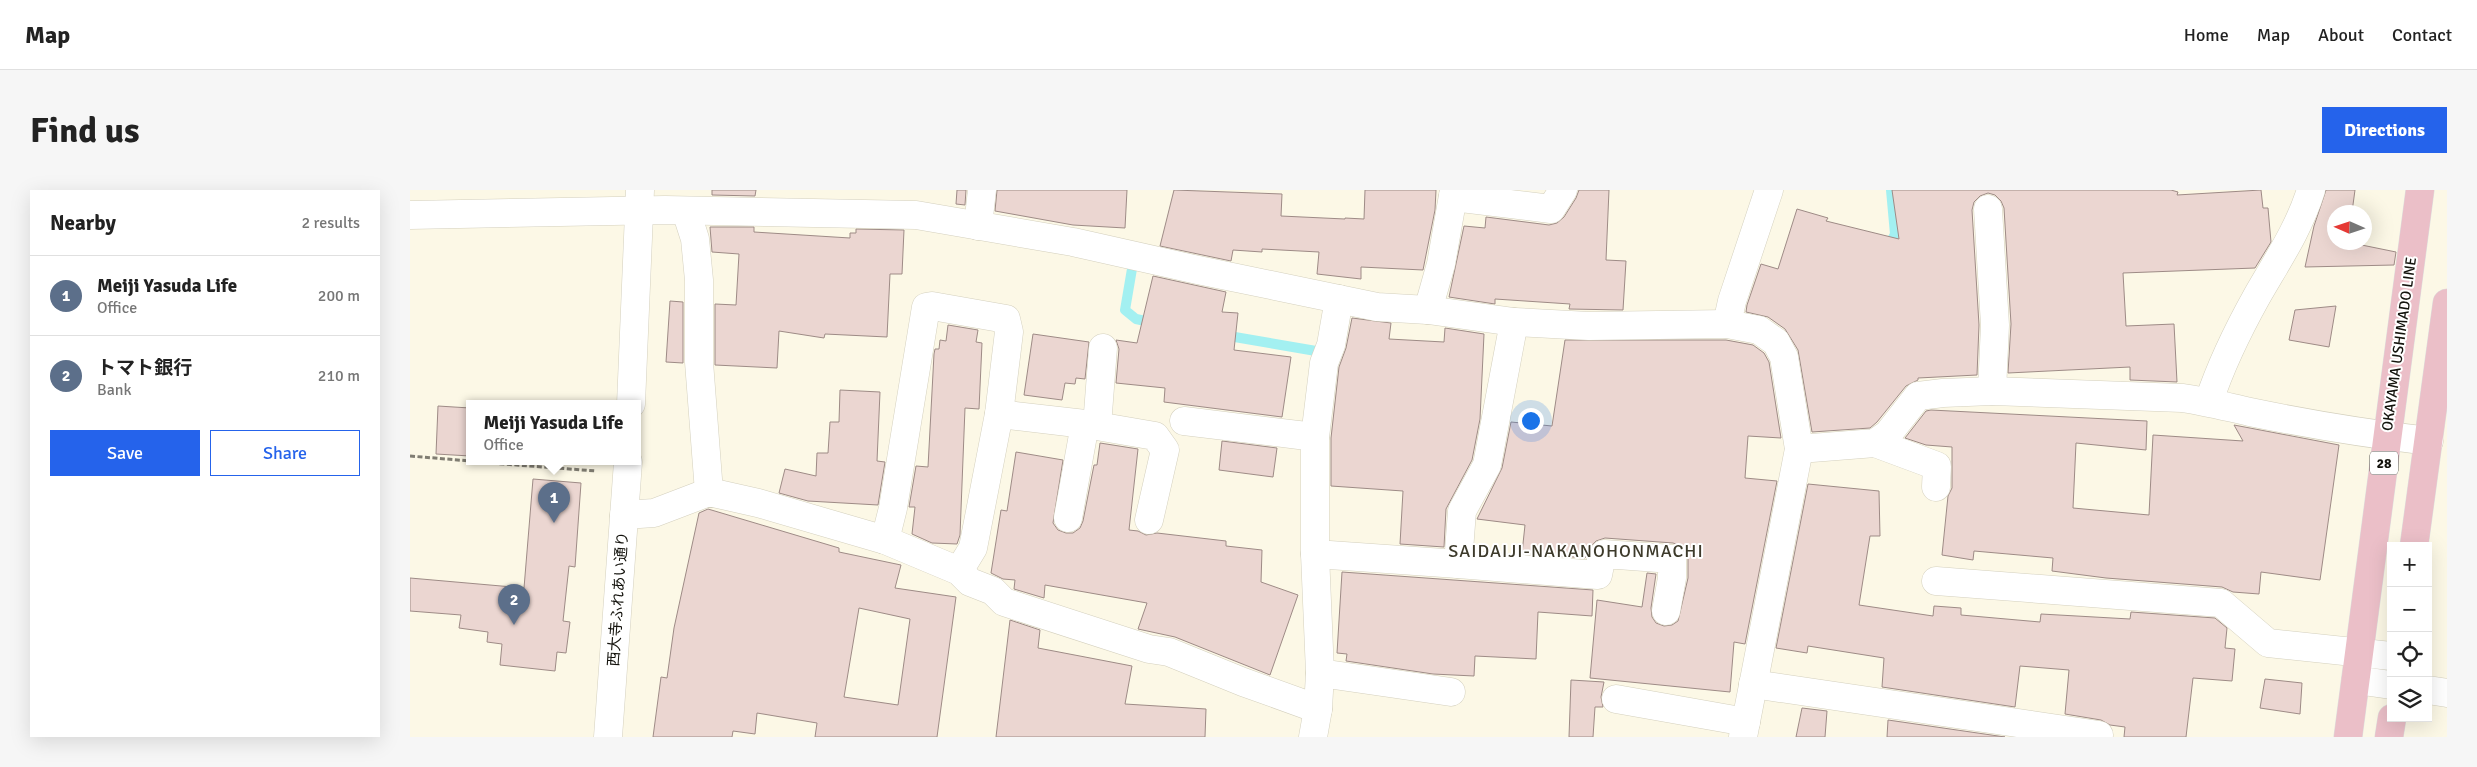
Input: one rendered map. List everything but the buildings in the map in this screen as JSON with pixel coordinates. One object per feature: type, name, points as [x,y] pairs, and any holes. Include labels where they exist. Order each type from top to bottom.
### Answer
[{"type":"main road","name":"OKAYAMA USHIMADO LINE","points":[[2348,737],[2420,190]]},
{"type":"main road","points":[[2415,542],[2447,303]]},
{"type":"main road","points":[[2389,737],[2391,722]]},
{"type":"street","points":[[978,226],[982,190]]},
{"type":"street","points":[[1428,310],[1441,264],[1454,193],[1551,209],[1563,190]]},
{"type":"street","points":[[1727,324],[1732,301],[1769,190]]},
{"type":"street","points":[[2209,402],[2220,370],[2256,297],[2299,224],[2312,190]]},
{"type":"street","points":[[631,400],[639,200]]},
{"type":"street","points":[[410,215],[639,200],[686,211],[916,215],[1073,242],[1377,306],[1428,310],[1514,322],[1589,326],[1727,324],[1760,330],[1776,342],[1784,357],[1799,449],[1745,729],[1616,699]]},
{"type":"street","points":[[1988,208],[1995,325],[1992,391]]},
{"type":"street","points":[[686,211],[695,239],[699,280],[699,362],[708,492]]},
{"type":"street","points":[[1313,737],[1318,709],[1320,673],[1315,554],[1315,437],[1324,363],[1331,344],[1339,299]]},
{"type":"street","points":[[885,540],[893,508],[926,307],[932,306],[1006,319],[1009,332],[999,414],[973,548],[958,570]]},
{"type":"street","points":[[1458,564],[1462,510],[1487,465],[1514,322]]},
{"type":"street","points":[[1068,518],[1091,425],[1103,348]]},
{"type":"street","points":[[1875,443],[1888,434],[1918,396],[1943,392],[1992,391],[2182,398],[2387,436],[2429,441]]},
{"type":"street","points":[[999,414],[1091,425],[1155,436],[1165,450],[1149,520]]},
{"type":"street","points":[[1184,420],[1315,437]]},
{"type":"street","points":[[1799,449],[1875,443],[1937,465]]},
{"type":"street","name":"西大寺ふれあい通り","points":[[608,737],[627,468]]},
{"type":"street","points":[[624,515],[654,513],[708,492],[758,503],[885,540],[958,570],[970,582],[993,591],[1004,602],[1140,646],[1169,652],[1243,682],[1318,709]]},
{"type":"street","points":[[1315,554],[1598,574],[1600,560],[1604,554],[1672,559],[1672,578],[1666,611]]},
{"type":"street","points":[[1936,581],[2221,603],[2268,643],[2387,656]]},
{"type":"street","points":[[1320,673],[1451,692]]},
{"type":"street","points":[[2356,680],[2387,684]]},
{"type":"street","points":[[1753,684],[2099,735]]},
{"type":"street","points":[[2432,691],[2447,693]]},
{"type":"path","points":[[410,456],[466,461]]},
{"type":"path","points":[[552,465],[627,468]]},
{"type":"waterway","points":[[1887,249],[1895,234],[1891,190]]},
{"type":"waterway","points":[[1131,256],[1133,263],[1125,310],[1136,319],[1155,323]]},
{"type":"waterway","points":[[1223,335],[1316,351]]},
{"type":"place","name":"Meiji Yasuda Life","points":[[554,523]]},
{"type":"place","name":"トマト銀行","points":[[514,625]]},
{"type":"district","name":"SAIDAIJI-NAKANOHONMACHI","points":[[1576,551]]}]
